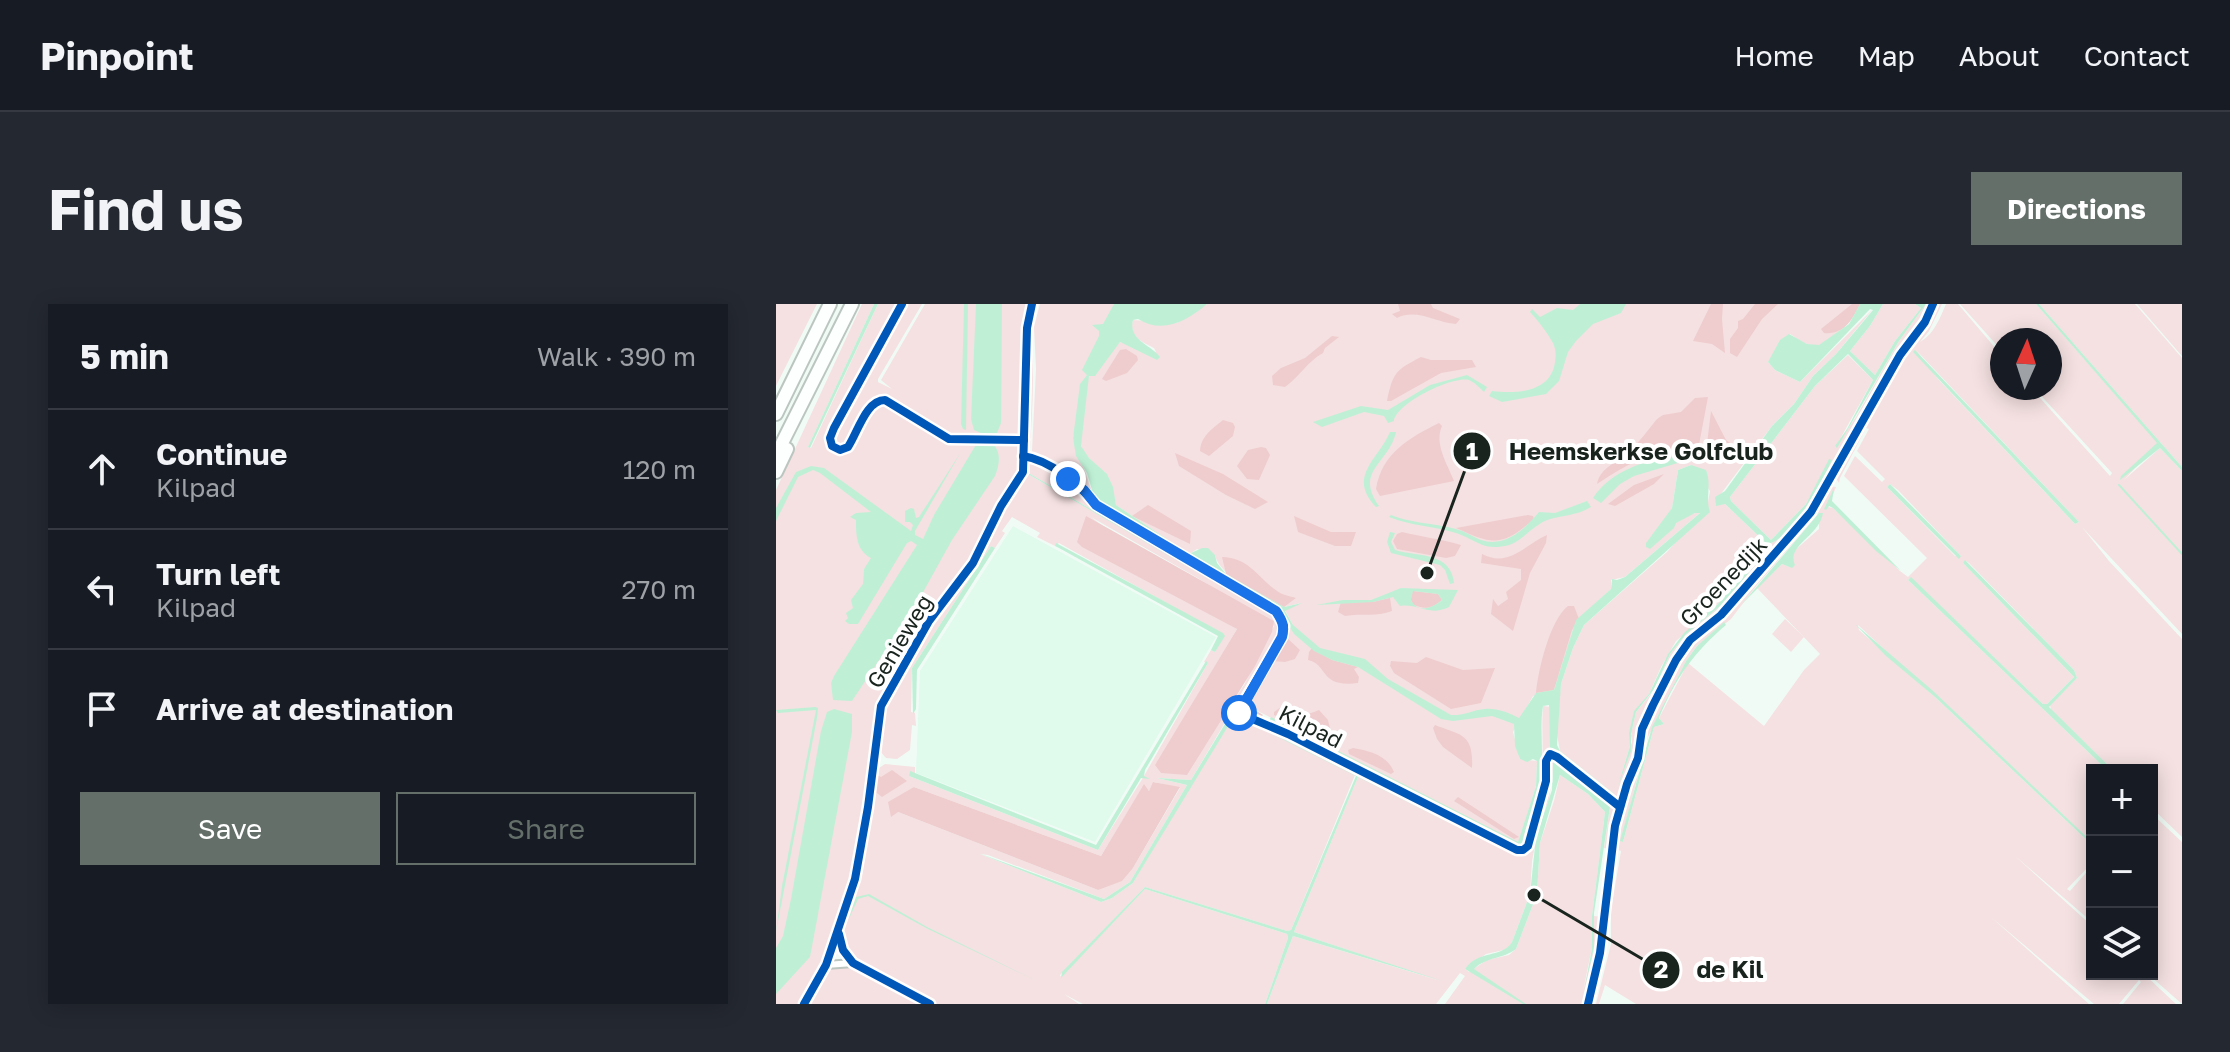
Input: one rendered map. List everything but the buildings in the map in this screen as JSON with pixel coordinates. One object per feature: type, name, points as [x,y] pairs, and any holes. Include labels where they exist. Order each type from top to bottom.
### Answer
[{"type":"highway","points":[[776,414],[830,304]]},
{"type":"highway","points":[[776,455],[852,304]]},
{"type":"highway","points":[[776,472],[803,406]]},
{"type":"street","name":"Genieweg","points":[[804,1004],[839,934],[855,879],[881,706],[929,621],[973,563],[1001,506],[1023,472],[1027,328],[1032,304]]},
{"type":"street","name":"Groenedijk","points":[[1588,1004],[1600,953],[1615,826],[1638,758],[1642,729],[1653,705],[1690,640],[1721,615],[1811,512],[1900,355],[1925,322],[1933,304]]},
{"type":"street","points":[[839,934],[843,950],[853,963],[930,1004]]},
{"type":"street","points":[[826,965],[853,963]]},
{"type":"shaded area","points":[[776,304],[817,304],[776,386]]},
{"type":"shaded area","points":[[862,304],[874,304],[808,447],[811,448],[878,304],[900,304],[830,432],[829,443],[838,452],[849,449],[873,406],[887,399],[873,401],[848,445],[842,448],[834,446],[834,433],[904,304],[922,304],[878,379],[878,382],[892,389],[881,380],[925,304],[1030,304],[1022,464],[979,547],[939,602],[878,705],[855,868],[831,948],[801,1004],[776,1004],[776,490]]},
{"type":"shaded area","points":[[874,304],[878,304],[810,448],[808,447]]},
{"type":"shaded area","points":[[964,304],[968,304],[966,430],[961,424]]},
{"type":"shaded area","points":[[976,304],[1002,304],[1001,423],[997,433],[983,434],[974,430],[971,419]]},
{"type":"shaded area","points":[[1035,304],[1038,304],[1032,332],[1030,451],[1036,369],[1034,327],[1040,304],[1116,304],[1087,375],[1073,438],[1094,497],[1103,508],[1279,610],[1293,625],[1285,610],[1301,603],[1284,607],[1234,578],[1225,571],[1215,555],[1197,549],[1186,552],[1116,505],[1108,479],[1083,451],[1080,443],[1086,382],[1090,375],[1120,342],[1156,352],[1134,334],[1133,320],[1177,323],[1207,304],[1860,304],[1832,339],[1816,345],[1805,343],[1790,334],[1768,362],[1775,370],[1800,382],[1873,309],[1836,354],[1813,376],[1720,495],[1725,504],[1767,544],[1784,535],[1792,526],[1824,477],[1820,478],[1806,504],[1771,540],[1730,497],[1815,386],[1848,355],[1873,380],[1835,448],[1899,341],[1926,304],[1930,304],[1921,326],[1810,510],[1721,612],[1693,634],[1671,662],[1640,723],[1618,803],[1610,849],[1604,848],[1610,807],[1558,761],[1553,769],[1549,799],[1539,825],[1532,861],[1530,894],[1512,942],[1508,949],[1486,954],[1465,969],[1469,972],[1487,960],[1509,955],[1516,949],[1537,894],[1540,843],[1560,775],[1588,794],[1605,812],[1592,916],[1592,948],[1583,991],[1594,947],[1594,916],[1602,917],[1596,959],[1584,1004],[1445,1004],[1465,976],[1460,973],[1436,1004],[1267,1004],[1293,936],[1441,981],[1294,932],[1358,777],[1398,795],[1254,723],[1355,775],[1291,930],[1145,887],[1060,975],[1145,889],[1287,934],[1265,1004],[1083,1004],[1064,994],[1079,1004],[934,1004],[851,959],[842,946],[841,930],[858,880],[873,772],[885,764],[915,767],[915,774],[909,776],[1098,850],[1208,663],[1204,662],[1211,650],[1215,652],[1224,635],[1059,543],[1055,546],[1037,537],[1040,533],[1012,517],[1002,531],[1005,533],[995,548],[991,546],[912,668],[911,712],[915,713],[916,726],[912,725],[910,750],[897,759],[886,758],[878,749],[884,706],[938,610],[971,569],[1018,483],[1021,484],[1026,478],[1027,459],[1063,477],[1102,510],[1276,613],[1283,628],[1281,635],[1240,706],[1240,714],[1519,852],[1528,848],[1545,786],[1547,759],[1553,754],[1548,754],[1544,759],[1541,798],[1526,845],[1517,849],[1269,723],[1244,715],[1241,708],[1243,705],[1519,847],[1540,783],[1543,706],[1551,707],[1550,749],[1614,797],[1560,751],[1556,729],[1561,684],[1584,625],[1667,552],[1707,508],[1710,491],[1691,465],[1678,470],[1672,508],[1664,522],[1701,512],[1625,577],[1611,580],[1611,589],[1579,619],[1554,690],[1533,696],[1513,732],[1520,759],[1537,761],[1536,786],[1518,843],[1246,705],[1285,637],[1281,639],[1285,629],[1278,612],[1105,511],[1073,481],[1028,454],[1029,327]],"holes":[[[1030,465],[1030,474],[1276,616],[1028,474]],[[1091,517],[1274,626],[1244,685],[1225,713],[1156,765],[1237,629]],[[1763,553],[1720,606],[1686,634],[1670,654],[1655,689],[1636,712],[1632,730],[1634,712],[1649,694],[1676,641],[1718,604]],[[1233,709],[1232,716],[1246,720],[1230,719],[1133,883],[1112,898],[1101,902],[980,854],[1104,899],[1130,882],[1187,785],[1157,778],[1191,780]],[[1154,782],[1180,788],[1133,868],[1098,890],[898,812],[914,787],[1101,856],[1144,785],[1149,791]]]},
{"type":"shaded area","points":[[1114,304],[1207,304],[1182,321],[1165,326],[1133,320],[1132,327],[1137,337],[1160,357],[1157,360],[1120,342],[1095,376],[1089,376],[1081,446],[1107,474],[1116,505],[1186,552],[1208,548],[1226,574],[1284,607],[1302,603],[1285,611],[1293,625],[1320,648],[1365,659],[1388,679],[1451,715],[1489,709],[1519,718],[1536,693],[1554,690],[1576,620],[1611,589],[1612,579],[1625,577],[1700,513],[1676,523],[1650,549],[1646,547],[1672,508],[1678,470],[1691,465],[1706,470],[1710,512],[1584,625],[1561,684],[1557,745],[1560,751],[1613,793],[1614,798],[1550,749],[1549,705],[1543,706],[1540,783],[1519,847],[1269,721],[1271,717],[1518,842],[1536,786],[1537,761],[1520,759],[1515,746],[1514,724],[1492,716],[1453,721],[1441,719],[1358,667],[1314,651],[1294,634],[1279,610],[1103,508],[1094,497],[1087,473],[1076,456],[1073,438],[1080,384],[1087,375],[1082,370],[1099,336],[1099,331],[1092,325],[1103,324]]},
{"type":"shaded area","points":[[1398,304],[1431,304],[1433,308],[1460,319],[1456,324],[1419,315],[1397,318],[1392,314],[1400,311]]},
{"type":"shaded area","points":[[1580,304],[1626,304],[1621,313],[1593,324],[1576,341],[1568,352],[1559,381],[1546,394],[1502,402],[1489,396],[1492,391],[1521,391],[1539,386],[1552,372],[1556,357],[1554,345],[1530,312],[1532,309],[1540,317],[1557,308],[1573,310]]},
{"type":"shaded area","points":[[1711,304],[1723,304],[1725,353],[1712,344],[1693,341]]},
{"type":"shaded area","points":[[1755,304],[1778,304],[1762,319],[1737,357],[1730,353],[1730,339],[1738,328],[1738,321]]},
{"type":"shaded area","points":[[1852,304],[1860,304],[1847,325],[1824,333],[1821,329]]},
{"type":"shaded area","points":[[1860,304],[1883,304],[1850,351],[1875,375],[1895,341],[1921,308],[1915,304],[1926,304],[1899,341],[1837,448],[1835,446],[1873,380],[1848,354],[1815,386],[1730,497],[1771,540],[1806,504],[1829,459],[1832,460],[1814,495],[1795,522],[1776,541],[1767,544],[1725,504],[1716,506],[1715,497],[1725,491],[1772,426],[1873,310],[1870,309],[1800,382],[1775,370],[1768,362],[1780,340],[1789,334],[1807,344],[1819,345],[1849,324]]},
{"type":"shaded area","points":[[1883,304],[1915,304],[1921,308],[1895,341],[1875,375],[1850,351]]},
{"type":"shaded area","points":[[1935,304],[1942,304],[1920,342],[1933,330],[1946,304],[1958,304],[1990,342],[1990,400],[2042,400],[2110,476],[2112,473],[2045,400],[2062,400],[2062,334],[2158,443],[2124,480],[2160,448],[2182,471],[2182,634],[2082,527],[2109,561],[2182,639],[2182,837],[2158,814],[2158,764],[2107,764],[2051,710],[2050,705],[2077,678],[2074,670],[1966,561],[1963,563],[2074,677],[2047,704],[2043,704],[1911,578],[1908,580],[2101,764],[2086,764],[2086,836],[1858,625],[1859,630],[2086,839],[2086,869],[2067,889],[2070,891],[2086,873],[2086,917],[2014,855],[2086,921],[2086,980],[2139,980],[2119,1004],[2094,1004],[1991,917],[2089,1004],[1636,1004],[1605,985],[1599,1004],[1596,1004],[1611,944],[1611,910],[1621,851],[1615,849],[1619,823],[1644,728],[1674,668],[1690,645],[1719,622],[1794,537],[1813,515],[1828,486],[1836,487],[1828,507],[1833,508],[1908,577],[1927,558],[1844,476],[1855,456],[1882,482],[1885,479],[1857,451],[1869,429],[1866,428],[1839,483],[1834,475]],"holes":[[[1916,350],[2079,522],[2075,524],[1938,379]],[[1890,484],[1898,490],[1961,556],[1955,556],[1887,487]],[[1819,513],[1819,529],[1793,552],[1790,567],[1782,564],[1757,588],[1820,654],[1804,670],[1764,726],[1688,663],[1659,718],[1664,724],[1654,727],[1621,841],[1648,737],[1686,661],[1697,646],[1731,619]]]},
{"type":"shaded area","points":[[1960,304],[2036,304],[2057,328],[1990,328],[1990,338]]},
{"type":"shaded area","points":[[2036,304],[2060,328],[2057,328]]},
{"type":"shaded area","points":[[2039,304],[2135,304],[2182,358],[2182,467],[2062,328]]},
{"type":"shaded area","points":[[2137,304],[2182,304],[2182,356]]},
{"type":"shaded area","points":[[2062,330],[2182,467],[2182,471],[2160,448],[2120,480],[2157,443]]},
{"type":"shaded area","points":[[1332,336],[1339,337],[1290,383],[1285,387],[1273,385],[1272,376],[1281,368],[1305,358]]},
{"type":"shaded area","points":[[1126,349],[1138,360],[1127,373],[1106,381],[1102,379],[1120,350]]},
{"type":"shaded area","points":[[1915,350],[2079,522],[2075,524],[1913,352]]},
{"type":"shaded area","points":[[1421,357],[1431,360],[1472,360],[1476,367],[1441,373],[1387,401],[1397,373]]},
{"type":"shaded area","points":[[1467,375],[1487,387],[1484,392],[1471,381],[1461,380],[1438,387],[1414,400],[1397,414],[1394,421],[1388,423],[1384,416],[1364,412],[1322,427],[1313,422],[1361,406],[1388,410],[1430,385]]},
{"type":"shaded area","points":[[1708,397],[1698,450],[1669,451],[1644,458],[1597,484],[1602,473],[1630,451],[1657,419],[1681,412],[1695,398]]},
{"type":"shaded area","points":[[1711,411],[1726,440],[1737,448],[1734,455],[1722,454],[1707,444]]},
{"type":"shaded area","points":[[1223,420],[1233,423],[1233,436],[1209,456],[1200,451],[1202,441]]},
{"type":"shaded area","points":[[1439,423],[1442,426],[1440,447],[1454,481],[1380,496],[1376,489],[1379,476],[1391,456],[1407,441]]},
{"type":"shaded area","points":[[1390,432],[1396,432],[1370,484],[1379,506],[1376,507],[1364,486],[1365,477]]},
{"type":"shaded area","points":[[977,443],[993,444],[999,455],[995,476],[852,701],[833,700],[831,683],[834,676],[917,545],[911,541],[907,543],[858,624],[849,624],[845,621],[848,618],[846,613],[853,608],[851,600],[863,584],[864,569],[871,558],[860,546],[856,520],[850,517],[856,513],[871,512],[813,470],[798,477],[776,521],[776,508],[796,472],[811,466],[824,468],[911,531],[913,525],[905,522],[905,511],[914,509],[916,518],[919,517],[961,452],[915,531],[915,535],[923,539]]},
{"type":"shaded area","points":[[1266,448],[1270,455],[1259,480],[1247,479],[1237,466],[1248,450]]},
{"type":"shaded area","points":[[1175,453],[1223,474],[1268,502],[1255,509],[1226,495],[1179,466]]},
{"type":"shaded area","points":[[1683,456],[1691,459],[1634,476],[1620,484],[1601,503],[1593,498],[1610,480],[1632,467],[1657,459]]},
{"type":"shaded area","points":[[1030,474],[1276,616],[1275,617]]},
{"type":"shaded area","points":[[1664,474],[1654,484],[1615,506],[1608,504],[1634,485]]},
{"type":"shaded area","points":[[1890,484],[1961,556],[1959,559],[1887,487]]},
{"type":"shaded area","points":[[1834,488],[1832,501],[1901,571],[1833,508],[1829,506],[1824,509]]},
{"type":"shaded area","points":[[1587,501],[1591,507],[1586,510],[1550,519],[1514,543],[1500,547],[1486,546],[1456,533],[1389,517],[1452,528],[1490,542],[1514,535],[1539,512],[1555,513]]},
{"type":"shaded area","points":[[1148,505],[1191,531],[1190,544],[1132,516]]},
{"type":"shaded area","points":[[1819,513],[1823,513],[1816,528],[1795,552],[1795,565],[1792,568],[1782,564],[1742,604]]},
{"type":"shaded area","points":[[1528,515],[1534,519],[1505,539],[1479,538],[1456,528]]},
{"type":"shaded area","points":[[1086,516],[1274,621],[1272,632],[1255,666],[1187,775],[1161,773],[1155,765],[1237,629],[1082,547],[1077,542]]},
{"type":"shaded area","points":[[1294,516],[1331,532],[1356,532],[1351,546],[1335,546],[1298,532]]},
{"type":"shaded area","points":[[1013,526],[1216,637],[1095,842],[916,773],[920,671]]},
{"type":"shaded area","points":[[1390,532],[1395,533],[1391,542],[1395,550],[1440,561],[1452,573],[1454,583],[1450,584],[1440,565],[1391,553],[1387,542]]},
{"type":"shaded area","points":[[1402,532],[1461,545],[1455,556],[1446,558],[1397,549],[1393,541]]},
{"type":"shaded area","points":[[1547,535],[1530,573],[1513,631],[1491,614],[1493,599],[1498,606],[1508,599],[1506,592],[1521,580],[1521,569],[1481,563],[1482,554],[1492,558],[1508,557]]},
{"type":"shaded area","points":[[1056,543],[1225,636],[1215,652],[1211,650],[1218,636],[1055,546]]},
{"type":"shaded area","points":[[991,546],[995,548],[917,670],[916,709],[913,714],[912,668]]},
{"type":"shaded area","points":[[1762,553],[1764,555],[1720,606],[1686,634],[1670,654],[1655,688],[1636,712],[1631,751],[1618,786],[1630,746],[1629,733],[1634,711],[1649,694],[1668,654],[1684,633],[1718,604]]},
{"type":"shaded area","points":[[1222,557],[1240,561],[1279,592],[1296,598],[1284,607],[1226,574]]},
{"type":"shaded area","points":[[1965,560],[2074,670],[2077,678],[2049,707],[2107,764],[2101,764],[1908,580],[1911,577],[2028,690],[2047,704],[2074,677],[1963,563]]},
{"type":"shaded area","points":[[1401,588],[1458,590],[1449,607],[1435,611],[1400,606],[1393,597],[1373,602],[1316,605],[1343,600],[1371,600]],"holes":[[[1413,591],[1438,594],[1442,600],[1425,608],[1417,607],[1411,600]]]},
{"type":"shaded area","points":[[1413,591],[1438,594],[1442,600],[1428,608],[1417,606],[1412,604],[1410,595]]},
{"type":"shaded area","points":[[1390,598],[1392,611],[1386,613],[1345,616],[1338,612],[1341,602],[1373,602]]},
{"type":"shaded area","points":[[1568,606],[1574,606],[1579,619],[1572,630],[1554,690],[1536,693],[1550,634]]},
{"type":"shaded area","points":[[1785,619],[1804,637],[1791,652],[1772,634]]},
{"type":"shaded area","points":[[1724,622],[1726,625],[1704,645],[1679,679],[1659,718],[1664,724],[1654,727],[1623,842],[1620,841],[1652,727],[1686,661],[1697,646]]},
{"type":"shaded area","points":[[1855,624],[1932,690],[2086,839],[1935,697],[1886,656]]},
{"type":"shaded area","points":[[1285,636],[1300,650],[1295,659],[1272,661],[1248,702],[1263,715],[1261,717],[1243,705]]},
{"type":"shaded area","points":[[1312,648],[1332,660],[1358,667],[1354,669],[1359,677],[1358,683],[1346,684],[1331,679],[1308,660]]},
{"type":"shaded area","points":[[1426,657],[1463,670],[1495,668],[1481,703],[1451,709],[1394,673],[1390,666],[1391,661],[1417,663]]},
{"type":"shaded area","points":[[1206,661],[1208,663],[1145,770],[1144,776],[1150,779],[1141,778],[1098,850],[909,776],[910,771],[1096,845]]},
{"type":"shaded area","points":[[1281,707],[1300,714],[1319,710],[1328,720],[1330,728],[1325,737],[1307,732],[1274,715]]},
{"type":"shaded area","points":[[818,708],[817,718],[776,932],[816,710],[778,713],[776,710]]},
{"type":"shaded area","points":[[834,709],[852,714],[852,732],[810,957],[776,994],[776,948],[783,936],[791,899],[821,731],[827,712]]},
{"type":"shaded area","points":[[1234,709],[1234,717],[1259,725],[1300,744],[1525,857],[1510,853],[1358,777],[1294,932],[1442,981],[1293,936],[1265,1004],[1287,934],[1145,889],[1061,978],[1062,972],[1145,887],[1291,930],[1356,776],[1252,724],[1233,718],[1133,883],[1112,898],[1101,902],[978,853],[1104,899],[1130,882],[1187,785],[1157,778],[1191,780]]},
{"type":"shaded area","points":[[1435,725],[1464,737],[1471,748],[1472,768],[1443,747],[1433,728]]},
{"type":"shaded area","points":[[1353,748],[1372,752],[1391,766],[1394,772],[1391,774],[1349,754],[1348,750]]},
{"type":"shaded area","points":[[1553,759],[1610,807],[1594,913],[1594,947],[1584,992],[1592,948],[1592,916],[1605,812],[1588,794],[1560,775],[1540,843],[1537,894],[1516,949],[1474,969],[1526,1004],[1523,1004],[1465,969],[1477,959],[1502,951],[1512,942],[1530,894],[1536,837],[1552,790]]},
{"type":"shaded area","points":[[892,770],[907,781],[882,797],[873,790],[875,774],[881,777]]},
{"type":"shaded area","points":[[1153,782],[1180,787],[1133,868],[1122,881],[1098,890],[898,812],[891,817],[888,802],[914,787],[1101,856],[1144,784],[1149,791]]},
{"type":"shaded area","points":[[1458,797],[1519,837],[1514,839],[1454,801]]},
{"type":"shaded area","points":[[2158,820],[2182,842],[2182,1004],[2155,980],[2158,980]]},
{"type":"shaded area","points":[[869,894],[927,927],[1041,983],[926,928],[868,896],[858,899],[848,921],[856,897]]},
{"type":"shaded area","points":[[848,965],[926,1004],[806,1004],[830,966]]},
{"type":"shaded area","points":[[2139,980],[2150,980],[2176,1004],[2123,1004],[2141,982]]},
{"type":"waterway","points":[[2119,485],[2182,554]]},
{"type":"cycle path","points":[[902,304],[834,428],[830,438],[832,446],[840,450],[848,447],[868,411],[878,401],[885,400],[949,439],[1024,440]]},
{"type":"cycle path","points":[[804,1004],[826,965],[855,879],[881,706],[929,621],[973,563],[1001,506],[1023,472],[1027,328],[1032,304]]},
{"type":"cycle path","points":[[1588,1004],[1600,953],[1615,826],[1638,758],[1642,729],[1653,705],[1690,640],[1721,615],[1811,512],[1900,355],[1925,322],[1933,304]]},
{"type":"cycle path","name":"Kilpad","points":[[1023,456],[1054,468],[1082,489],[1096,505],[1276,611],[1284,626],[1282,637],[1239,710],[1243,715],[1288,734],[1517,850],[1528,846],[1550,754],[1620,807]]},
{"type":"cycle path","points":[[839,934],[843,950],[853,963],[930,1004]]},
{"type":"place","name":"Heemskerkse Golfclub","points":[[1427,573]]},
{"type":"place","name":"de Kil","points":[[1534,895]]},
{"type":"route","points":[[1068,479],[1084,490],[1096,505],[1276,611],[1281,617],[1284,626],[1282,637],[1239,713]]}]
